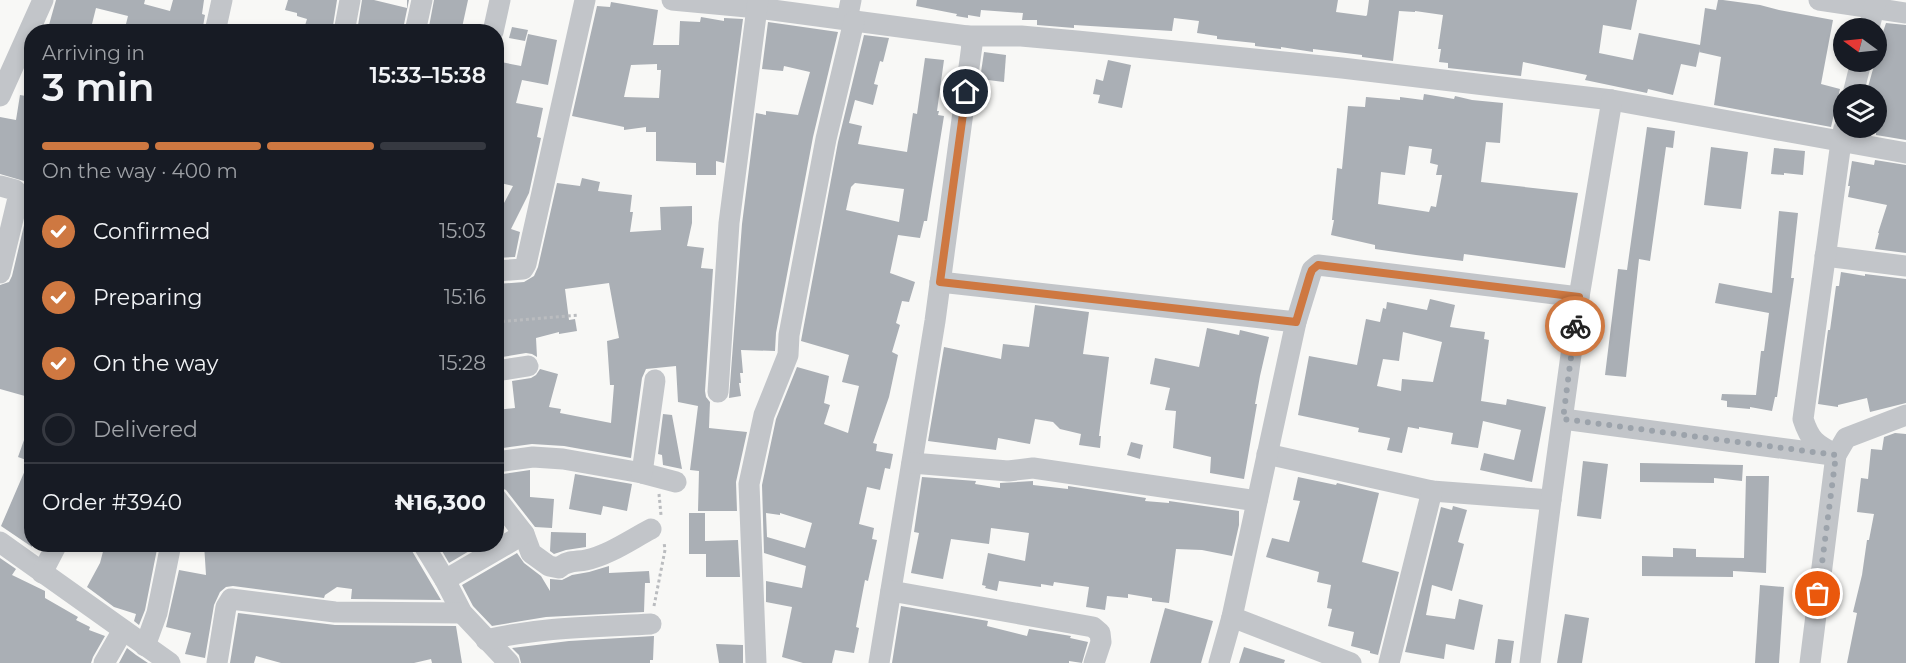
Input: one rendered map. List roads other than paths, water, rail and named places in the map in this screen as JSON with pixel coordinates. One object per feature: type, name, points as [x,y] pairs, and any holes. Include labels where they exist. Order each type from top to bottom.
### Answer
[{"type":"street","points":[[33,24],[43,0]]},
{"type":"street","points":[[217,24],[222,0]]},
{"type":"street","points":[[346,24],[350,0]]},
{"type":"street","points":[[417,24],[422,0]]},
{"type":"street","points":[[495,24],[500,0]]},
{"type":"street","points":[[504,270],[523,269],[526,264],[585,0]]},
{"type":"street","points":[[673,0],[758,4],[850,14],[967,36],[1021,36],[1342,68],[1612,100],[1833,133]]},
{"type":"street","points":[[1819,0],[1875,4],[1906,13]]},
{"type":"street","points":[[718,392],[729,223],[758,4]]},
{"type":"street","points":[[756,663],[749,484],[764,415],[788,355],[789,335],[850,14]]},
{"type":"street","points":[[879,663],[940,282],[972,45],[967,36]]},
{"type":"street","points":[[0,96],[24,44]]},
{"type":"street","points":[[1530,663],[1579,297],[1612,100]]},
{"type":"street","points":[[1836,455],[1818,444],[1808,434],[1803,419],[1843,138]]},
{"type":"street","points":[[1854,138],[1906,153]]},
{"type":"street","points":[[0,186],[17,192],[19,200],[0,273]]},
{"type":"street","points":[[1825,256],[1906,266]]},
{"type":"street","points":[[1219,663],[1232,617],[1296,322],[1312,270],[1318,265],[1579,297]]},
{"type":"street","points":[[940,282],[1296,322]]},
{"type":"street","points":[[504,370],[528,366]]},
{"type":"street","points":[[504,461],[533,457],[563,459],[659,478],[655,380]]},
{"type":"street","points":[[1810,663],[1836,455],[1846,438],[1906,416]]},
{"type":"street","points":[[1563,419],[1836,455]]},
{"type":"street","points":[[1267,454],[1432,490],[1551,500]]},
{"type":"street","points":[[912,463],[1008,471],[1033,468],[1257,501]]},
{"type":"street","points":[[1389,663],[1432,490]]},
{"type":"street","points":[[504,508],[525,534],[531,553],[549,566],[559,568],[564,562],[587,560],[609,552],[658,528]]},
{"type":"street","points":[[504,546],[525,534]]},
{"type":"street","points":[[0,543],[170,663]]},
{"type":"street","points":[[42,573],[53,552]]},
{"type":"street","points":[[146,646],[157,613],[169,552]]},
{"type":"street","points":[[428,552],[446,580],[462,613],[509,663]]},
{"type":"street","points":[[446,580],[494,552]]},
{"type":"street","points":[[891,591],[1093,627],[1101,633],[1101,642],[1094,663]]},
{"type":"street","points":[[217,663],[226,607],[231,599],[335,612],[462,613]]},
{"type":"street","points":[[1232,617],[1351,663]]},
{"type":"street","points":[[486,640],[540,631],[651,624]]},
{"type":"street","points":[[104,663],[123,630]]}]
